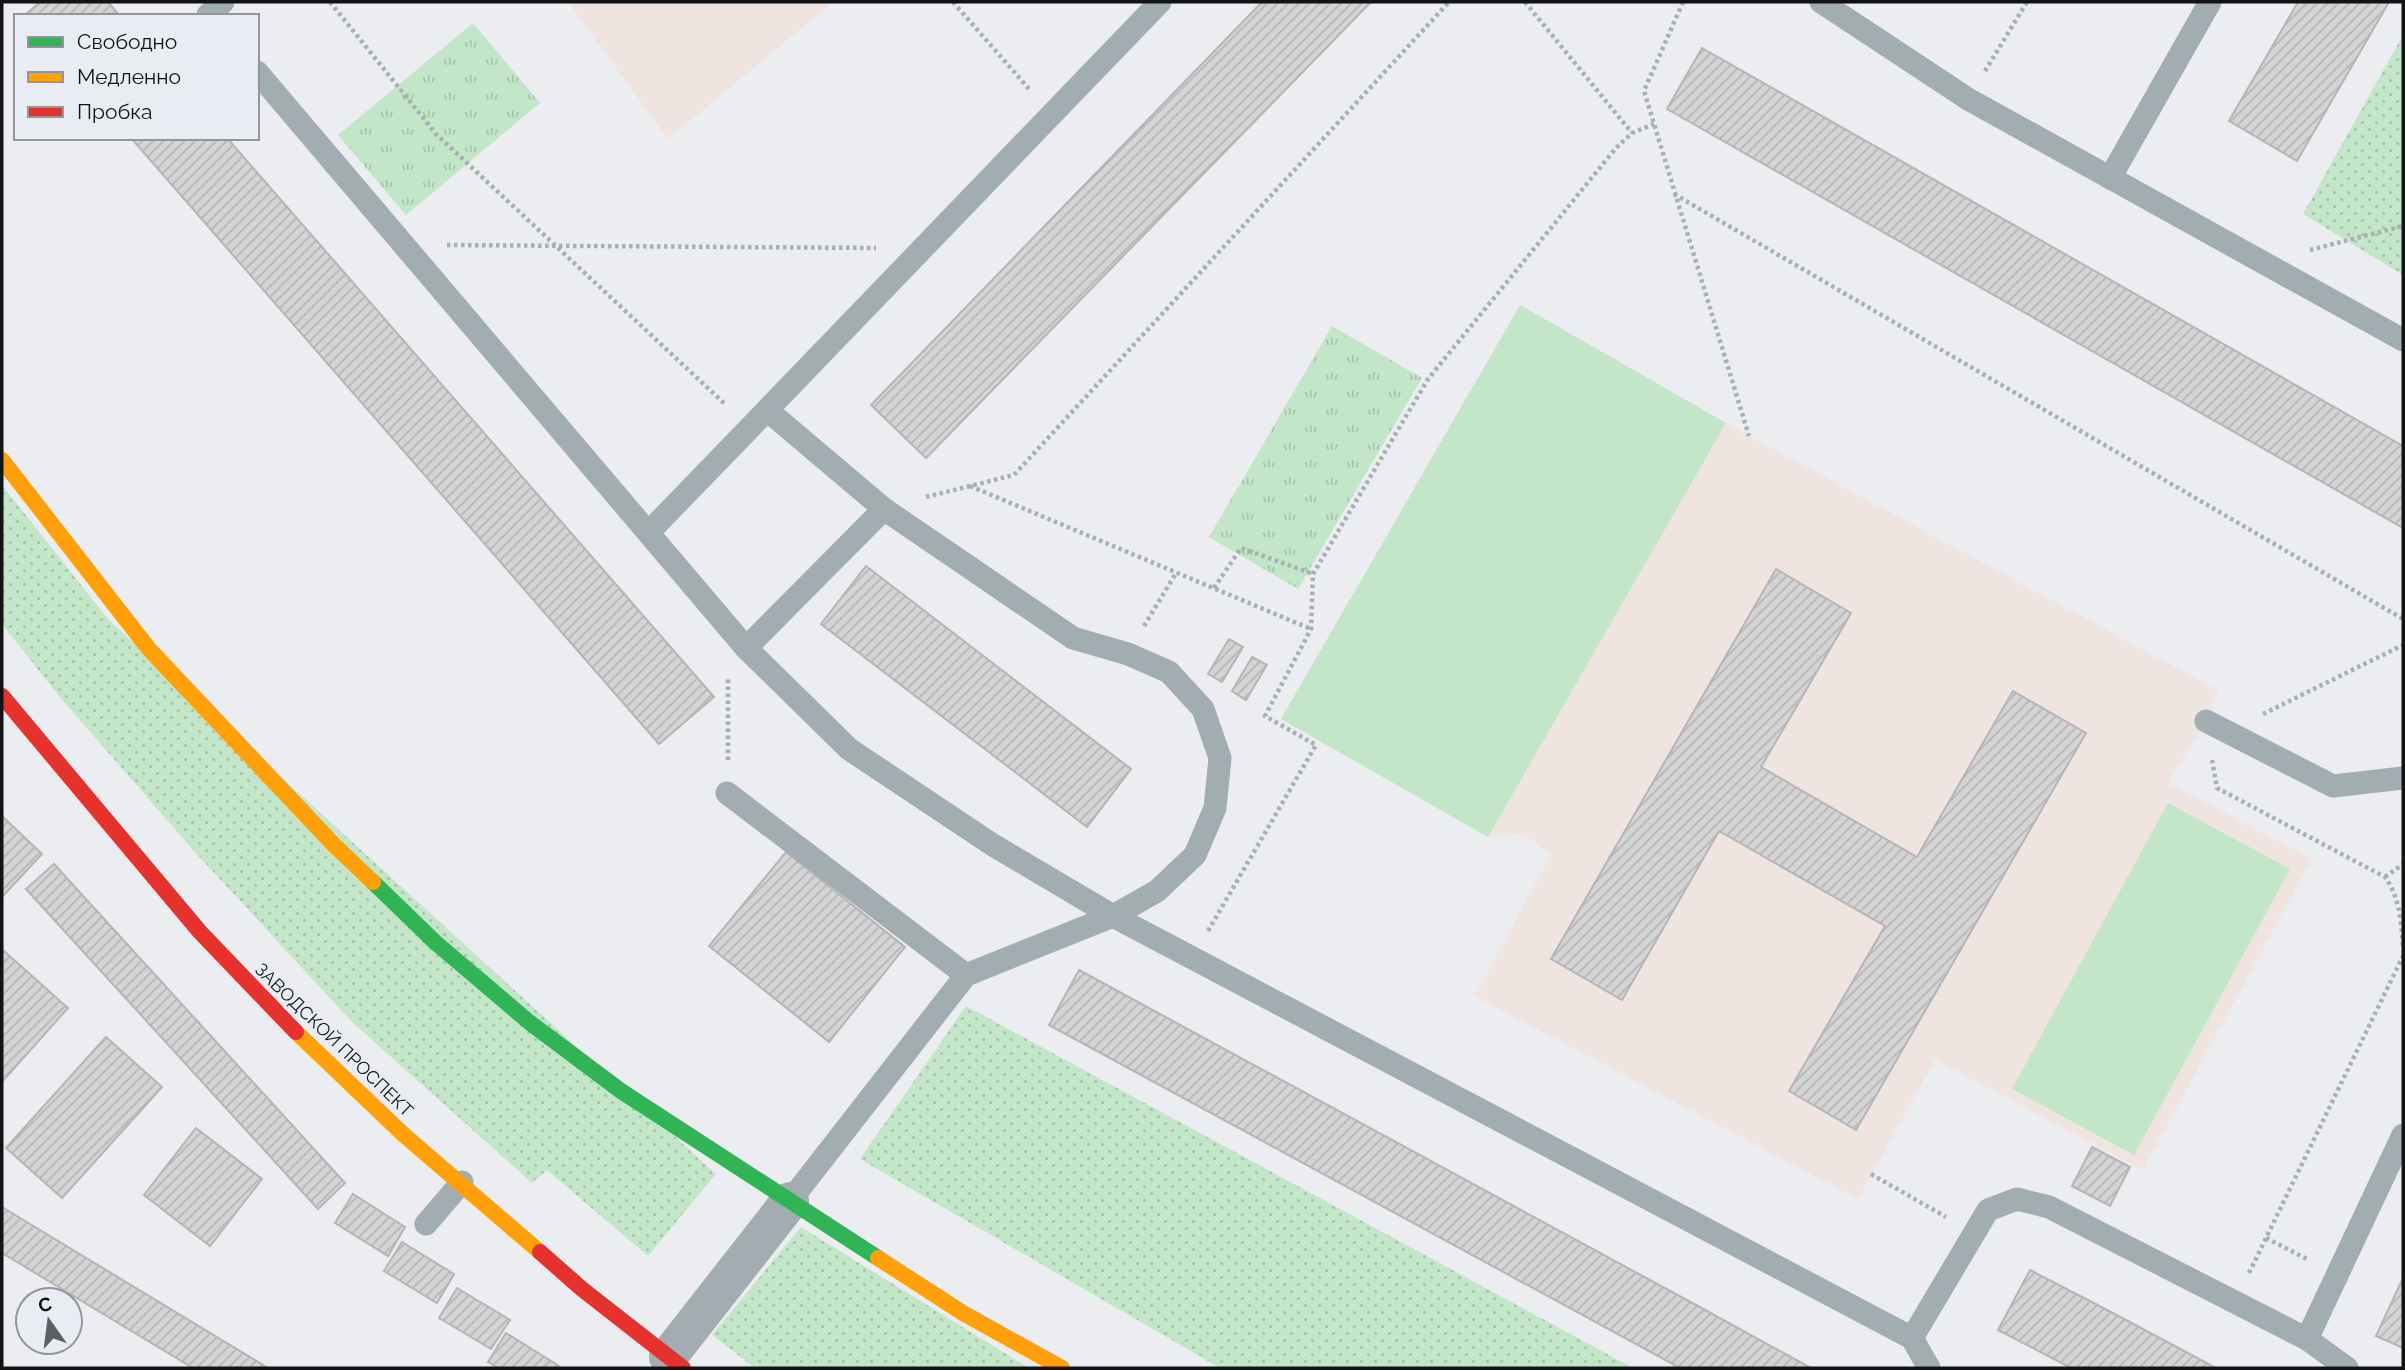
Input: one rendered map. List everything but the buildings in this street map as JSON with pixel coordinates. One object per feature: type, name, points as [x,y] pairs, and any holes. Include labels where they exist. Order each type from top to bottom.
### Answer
[{"type":"street","points":[[2,460],[149,649],[334,845],[436,943],[528,1022],[621,1091],[790,1201],[963,1312],[1062,1368]]},
{"type":"street","name":"ЗАВОДСКОЙ ПРОСПЕКТ","points":[[2,696],[10,723],[247,984],[322,1059],[404,1135],[462,1182],[582,1289],[675,1362]]},
{"type":"street","points":[[675,1362],[790,1201]]},
{"type":"lane","points":[[210,14],[223,2]]},
{"type":"lane","points":[[649,532],[1160,2]]},
{"type":"lane","points":[[1821,2],[1968,99],[2403,341]]},
{"type":"lane","points":[[2110,178],[2210,2]]},
{"type":"lane","points":[[259,74],[746,648],[849,749],[993,845],[1113,916],[1912,1338],[1929,1368]]},
{"type":"lane","points":[[767,410],[884,509],[1073,638],[1128,654],[1169,672],[1203,709],[1220,758],[1215,808],[1195,855],[1157,891],[1113,916],[966,975],[790,1201]]},
{"type":"lane","points":[[746,648],[884,509]]},
{"type":"lane","points":[[2215,726],[2333,786],[2403,778]]},
{"type":"lane","points":[[727,793],[966,975]]},
{"type":"lane","points":[[2307,1339],[2403,1135]]},
{"type":"lane","points":[[426,1224],[462,1182]]},
{"type":"lane","points":[[1912,1338],[1988,1210],[2017,1199],[2049,1208],[2307,1339],[2347,1368]]},
{"type":"path","points":[[330,2],[436,134],[750,428]]},
{"type":"path","points":[[953,2],[1009,69],[1052,114]]},
{"type":"path","points":[[884,509],[1014,475],[1449,2]]},
{"type":"path","points":[[1525,2],[1632,133]]},
{"type":"path","points":[[1683,2],[1644,91],[1749,436]]},
{"type":"path","points":[[1968,99],[2026,2]]},
{"type":"path","points":[[1192,958],[1316,746],[1265,716],[1311,629],[1313,574],[1428,379],[1616,148],[1632,133],[1654,124]]},
{"type":"path","points":[[1674,194],[2403,619]]},
{"type":"path","points":[[2262,262],[2403,226]]},
{"type":"path","points":[[404,245],[922,248]]},
{"type":"path","points":[[968,485],[1311,629]]},
{"type":"path","points":[[1214,588],[1241,548],[1313,574]]},
{"type":"path","points":[[1128,654],[1176,573]]},
{"type":"path","points":[[727,793],[729,627]]},
{"type":"path","points":[[2403,645],[2215,726],[2208,738],[2217,788],[2385,877],[2397,900],[2403,947]]},
{"type":"path","points":[[2385,877],[2403,864]]},
{"type":"path","points":[[2234,1302],[2403,956]]},
{"type":"path","points":[[1871,1174],[1974,1233]]},
{"type":"path","points":[[2266,1238],[2337,1275]]},
{"type":"shaded area","points":[[568,2],[833,2],[668,139]]},
{"type":"shaded area","points":[[1520,305],[1749,436],[2219,691],[2206,721],[2168,783],[2312,859],[2143,1170],[1935,1060],[1858,1199],[1475,996],[1551,854],[1524,834],[1488,837],[1281,719]]},
{"type":"green space","points":[[473,23],[540,103],[406,215],[338,135]]},
{"type":"green space","points":[[2403,35],[2403,275],[2303,214]]},
{"type":"green space","points":[[1520,305],[1726,423],[1488,837],[1281,719]]},
{"type":"green space","points":[[1332,326],[1422,378],[1298,589],[1209,537]]},
{"type":"green space","points":[[2,485],[108,619],[716,1174],[648,1256],[547,1170],[532,1183],[352,1022],[194,851],[59,696],[2,624]]},
{"type":"green space","points":[[2168,803],[2290,869],[2134,1155],[2012,1089]]},
{"type":"green space","points":[[966,1006],[1633,1368],[1220,1368],[860,1159]]},
{"type":"green space","points":[[801,1227],[1029,1368],[755,1368],[712,1335]]},
{"type":"traffic: fast","points":[[373,882],[436,943],[529,1022],[621,1091],[878,1258]]},
{"type":"traffic: slow","points":[[2,460],[149,649],[334,845],[373,882]]},
{"type":"traffic: slow","points":[[296,1032],[404,1135],[540,1252]]},
{"type":"traffic: slow","points":[[878,1258],[963,1313],[1062,1368]]},
{"type":"traffic: jam","points":[[2,696],[200,932],[296,1032]]},
{"type":"traffic: jam","points":[[540,1252],[582,1289],[683,1368]]}]
